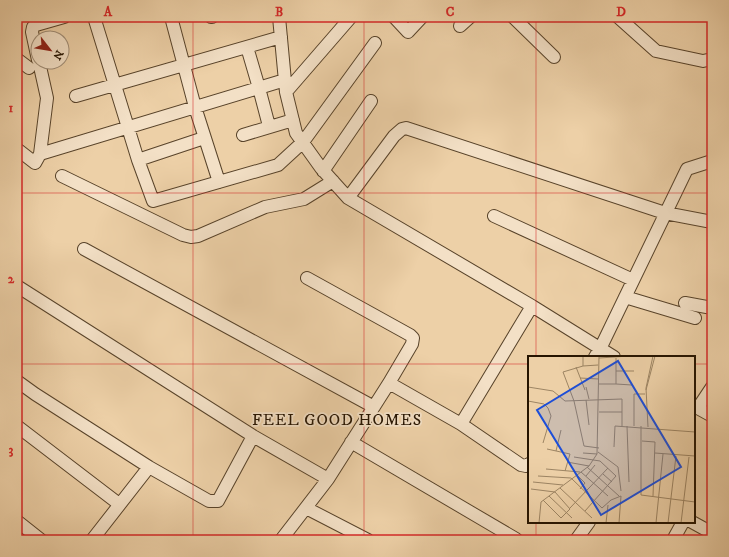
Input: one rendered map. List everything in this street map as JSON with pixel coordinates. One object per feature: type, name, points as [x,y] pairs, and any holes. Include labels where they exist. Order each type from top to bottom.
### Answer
[{"type":"street","points":[[32,30],[33,27],[36,25],[64,17]]},
{"type":"street","points":[[94,17],[138,160],[153,201],[278,165],[303,142],[375,43]]},
{"type":"street","points":[[171,17],[204,138],[219,182]]},
{"type":"street","points":[[76,96],[247,47],[280,27],[288,17]]},
{"type":"street","points":[[40,154],[259,88],[285,86],[351,17]]},
{"type":"street","points":[[394,17],[408,32],[422,17]]},
{"type":"street","points":[[460,26],[470,17]]},
{"type":"street","points":[[513,17],[554,57]]},
{"type":"street","points":[[618,17],[656,51],[703,61],[712,59]]},
{"type":"street","points":[[280,27],[285,86],[296,133],[323,171],[348,198],[532,306],[598,353],[610,356]]},
{"type":"street","points":[[247,47],[270,126]]},
{"type":"street","points":[[17,59],[30,62]]},
{"type":"street","points":[[17,149],[35,162],[40,154],[47,98],[37,70]]},
{"type":"street","points":[[323,171],[370,101]]},
{"type":"street","points":[[242,135],[293,120]]},
{"type":"street","points":[[348,198],[394,136],[402,129],[406,128],[665,213],[712,222]]},
{"type":"street","points":[[138,160],[204,138]]},
{"type":"street","points":[[598,353],[687,169],[712,161]]},
{"type":"street","points":[[62,176],[183,236],[198,236],[264,207],[304,200],[333,181]]},
{"type":"street","points":[[494,216],[633,280]]},
{"type":"street","points":[[84,249],[374,407]]},
{"type":"street","points":[[281,540],[328,479],[350,442],[389,383],[412,344],[413,338],[308,278]]},
{"type":"street","points":[[17,286],[253,436],[328,479]]},
{"type":"street","points":[[624,297],[695,318]]},
{"type":"street","points":[[685,302],[712,308]]},
{"type":"street","points":[[461,424],[532,306]]},
{"type":"street","points":[[17,381],[149,467],[209,501],[218,501],[253,436]]},
{"type":"street","points":[[389,383],[461,424],[521,465],[526,466],[528,465]]},
{"type":"street","points":[[712,387],[696,407],[712,416]]},
{"type":"street","points":[[17,426],[119,504]]},
{"type":"street","points":[[350,442],[516,540]]},
{"type":"street","points":[[92,540],[149,467]]},
{"type":"street","points":[[306,508],[368,540]]},
{"type":"street","points":[[17,521],[41,540]]},
{"type":"street","points":[[576,540],[589,523]]},
{"type":"street","points":[[673,540],[682,523]]},
{"type":"street","points":[[694,523],[712,533]]},
{"type":"district","name":"FEEL GOOD HOMES","points":[[337,420]]}]
